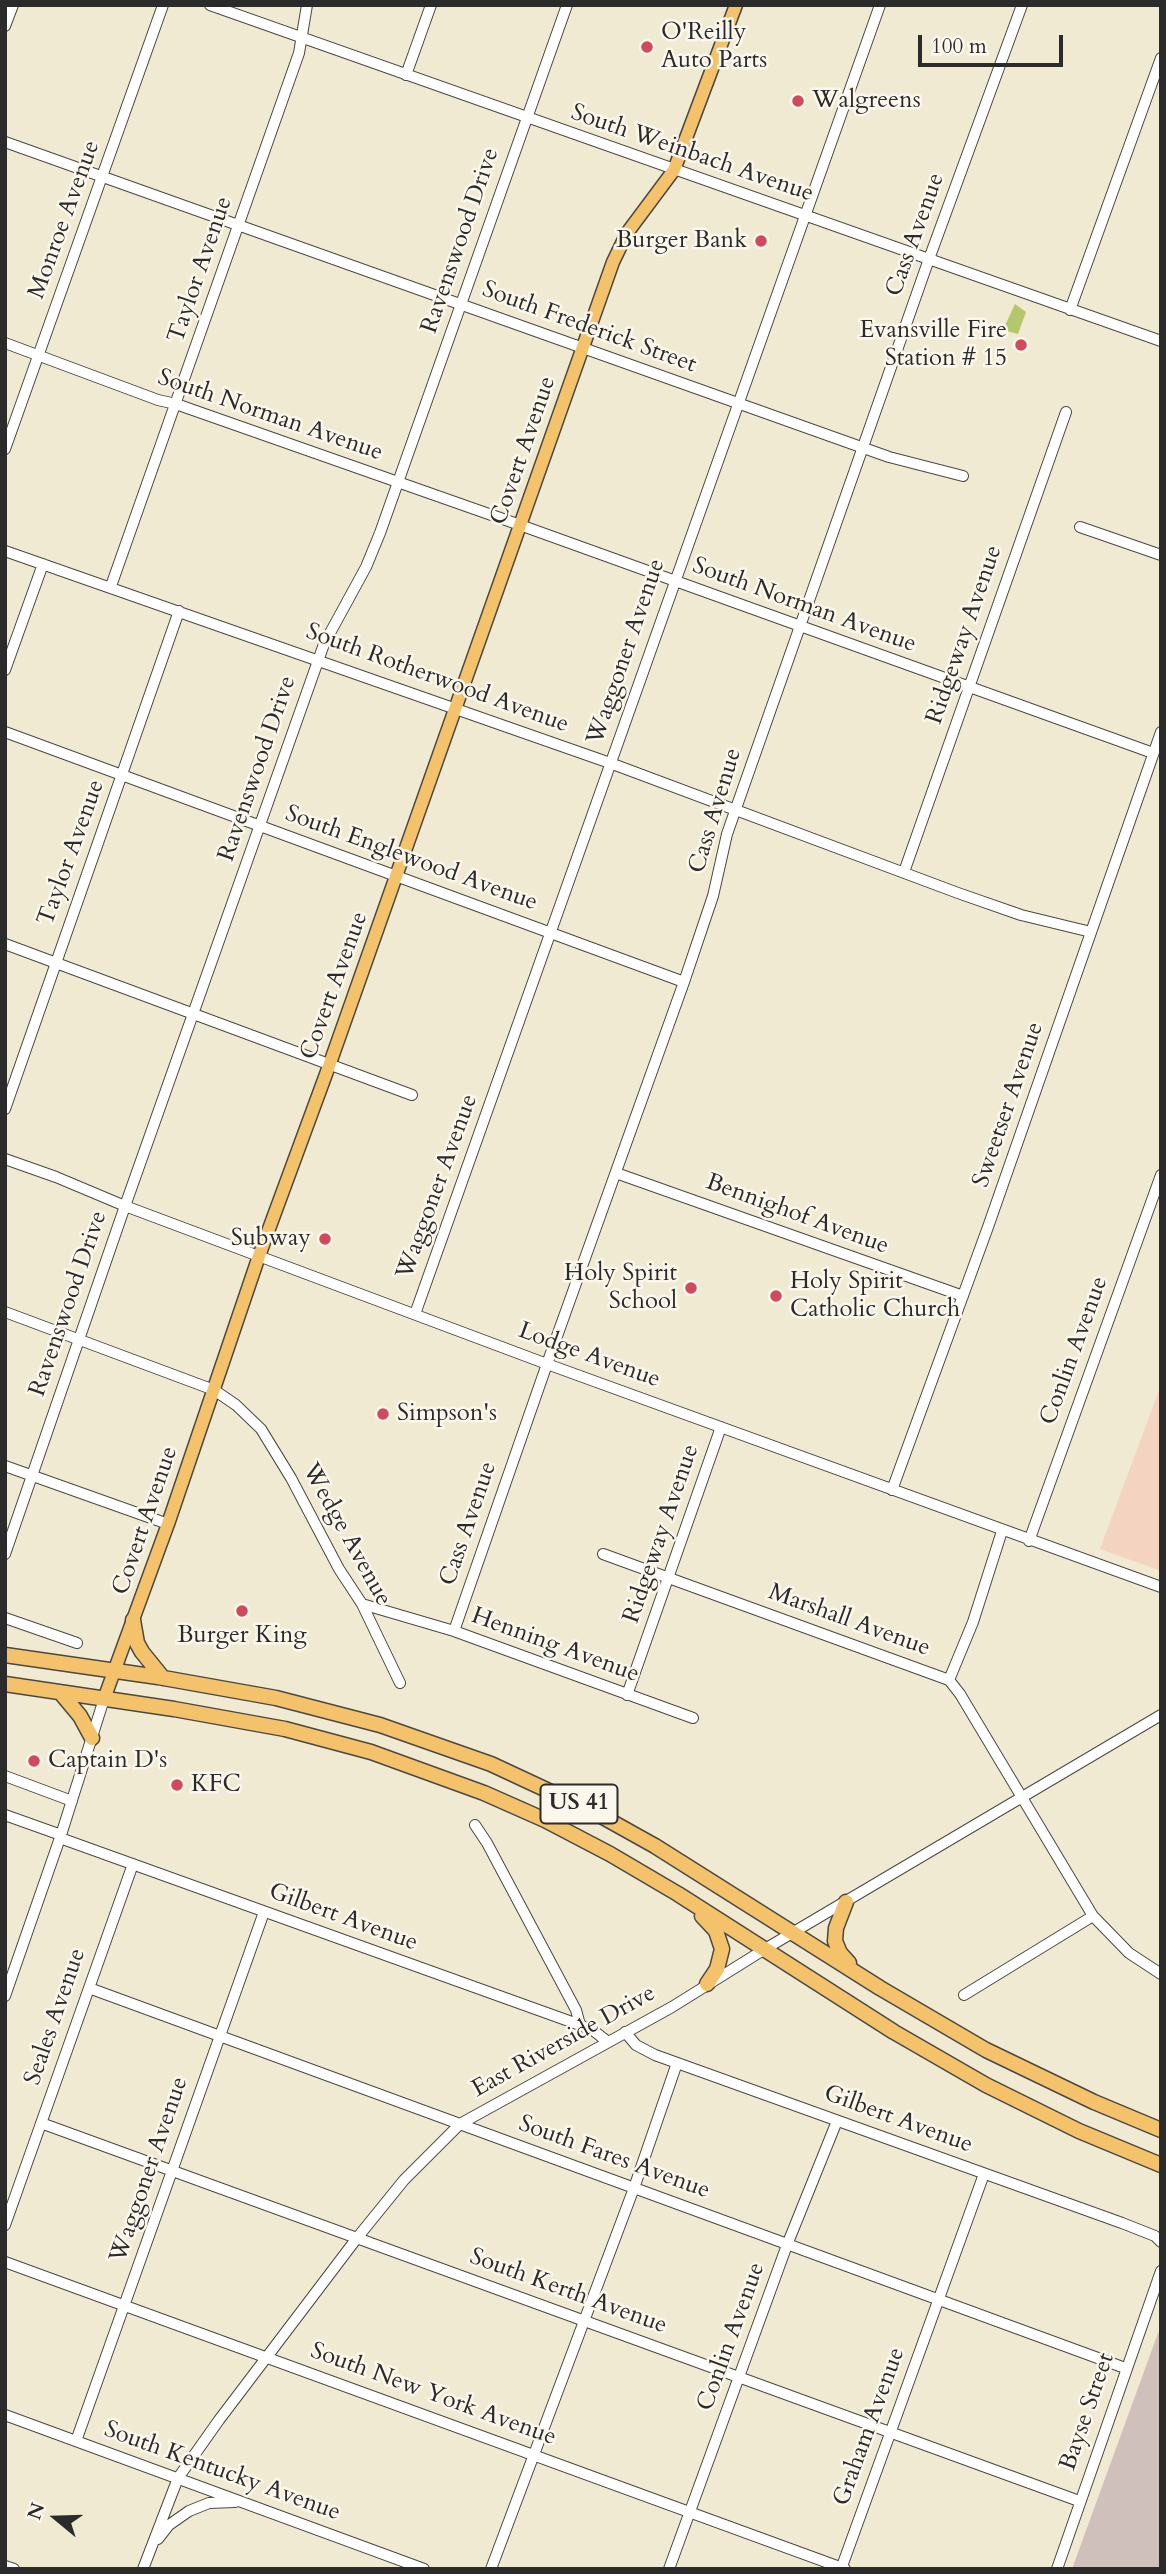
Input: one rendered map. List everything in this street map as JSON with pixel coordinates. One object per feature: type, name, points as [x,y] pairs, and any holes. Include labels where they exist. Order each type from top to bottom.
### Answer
[{"type":"highway","points":[[133,1620],[137,1643],[163,1678]]},
{"type":"highway","name":"US 41","points":[[5,1656],[163,1678],[276,1698],[352,1716],[491,1764],[586,1808],[643,1839],[935,2022],[1030,2073],[1161,2130]]},
{"type":"highway","name":"US 41","points":[[5,1684],[174,1709],[285,1729],[419,1768],[484,1793],[545,1820],[610,1854],[678,1894],[894,2032],[986,2085],[1069,2126],[1161,2165]]},
{"type":"highway","points":[[60,1692],[80,1716],[92,1738]]},
{"type":"highway","points":[[678,1894],[709,1922],[719,1935],[722,1949],[720,1961],[707,1984]]},
{"type":"highway","points":[[846,1902],[836,1928],[836,1947],[846,1961],[880,1988]]},
{"type":"main road","name":"Covert Avenue","points":[[104,1699],[613,262],[622,242],[674,170],[736,5]]},
{"type":"street","points":[[5,26],[13,5]]},
{"type":"street","name":"Monroe Avenue","points":[[5,449],[163,5]]},
{"type":"street","name":"South Weinbach Avenue","points":[[210,5],[1161,341]]},
{"type":"street","name":"Taylor Avenue","points":[[111,586],[303,38],[307,5]]},
{"type":"street","points":[[406,75],[431,5]]},
{"type":"street","name":"Ravenswood Drive","points":[[5,1554],[125,1206],[319,660],[337,618],[366,567],[568,5]]},
{"type":"street","name":"Waggoner Avenue","points":[[415,1314],[880,5]]},
{"type":"street","name":"Cass Avenue","points":[[454,1630],[684,982],[713,896],[724,844],[736,808],[929,259],[1022,5]]},
{"type":"street","points":[[1070,310],[1161,58]]},
{"type":"street","name":"South Frederick Street","points":[[5,142],[906,462],[963,476]]},
{"type":"street","name":"South Norman Avenue","points":[[5,343],[158,400],[520,525],[1153,754]]},
{"type":"street","name":"Ridgeway Avenue","points":[[904,872],[1066,412]]},
{"type":"street","points":[[1080,527],[1161,555]]},
{"type":"street","name":"South Rotherwood Avenue","points":[[5,551],[456,707],[1021,915],[1091,932]]},
{"type":"street","points":[[5,670],[43,564]]},
{"type":"street","name":"Taylor Avenue","points":[[5,1109],[179,611]]},
{"type":"street","name":"South Englewood Avenue","points":[[5,732],[684,982]]},
{"type":"street","name":"Sweetser Avenue","points":[[892,1490],[1161,732]]},
{"type":"street","points":[[5,944],[412,1095]]},
{"type":"street","name":"Lodge Avenue","points":[[5,1159],[547,1364],[1161,1587]]},
{"type":"street","name":"Bennighof Avenue","points":[[617,1173],[963,1296]]},
{"type":"street","name":"Conlin Avenue","points":[[1029,1541],[1161,1175]]},
{"type":"street","points":[[5,1312],[214,1390]]},
{"type":"street","name":"Wedge Avenue","points":[[214,1390],[261,1429],[272,1445],[339,1569],[362,1604],[400,1683]]},
{"type":"street","name":"Ridgeway Avenue","points":[[627,1695],[721,1427]]},
{"type":"street","points":[[5,1466],[167,1524]]},
{"type":"street","points":[[949,1680],[973,1622],[1002,1531]]},
{"type":"street","name":"Marshall Avenue","points":[[603,1554],[949,1680],[1093,1916],[1129,1953],[1161,1974]]},
{"type":"street","name":"Henning Avenue","points":[[362,1604],[454,1630],[693,1718]]},
{"type":"street","points":[[5,1618],[77,1643]]},
{"type":"street","name":"Covert Avenue","points":[[5,1996],[61,1837],[104,1699]]},
{"type":"street","name":"East Riverside Drive","points":[[143,2568],[178,2478],[357,2238],[404,2180],[460,2124],[672,2007],[793,1932],[1161,1715]]},
{"type":"street","points":[[5,1776],[72,1801]]},
{"type":"street","name":"Gilbert Avenue","points":[[5,1815],[264,1912],[580,2025],[594,2031],[608,2042]]},
{"type":"street","points":[[475,1825],[576,2010],[580,2025]]},
{"type":"street","name":"Seales Avenue","points":[[5,2225],[133,1864]]},
{"type":"street","name":"Waggoner Avenue","points":[[76,2441],[264,1912]]},
{"type":"street","points":[[964,1995],[1093,1916]]},
{"type":"street","name":"South Fares Avenue","points":[[89,1988],[1125,2368]]},
{"type":"street","name":"Gilbert Avenue","points":[[625,2032],[636,2045],[677,2063],[1132,2227],[1155,2236],[1161,2242]]},
{"type":"street","points":[[491,2569],[634,2188],[677,2063]]},
{"type":"street","name":"Conlin Avenue","points":[[669,2569],[788,2245],[837,2122]]},
{"type":"street","name":"South Kerth Avenue","points":[[41,2123],[1079,2501]]},
{"type":"street","name":"Graham Avenue","points":[[843,2568],[984,2174]]},
{"type":"street","name":"South New York Avenue","points":[[5,2262],[843,2568]]},
{"type":"street","name":"Bayse Street","points":[[1057,2569],[1161,2271]]},
{"type":"street","name":"South Kentucky Avenue","points":[[5,2415],[424,2569]]},
{"type":"street","points":[[143,2568],[159,2538],[179,2516],[209,2503],[246,2503]]},
{"type":"street","points":[[5,2566],[14,2569]]},
{"type":"shaded area","points":[[1161,1385],[1161,1571],[1100,1549]]},
{"type":"shaded area","points":[[1161,2325],[1161,2569],[1072,2569]]},
{"type":"green space","points":[[1015,304],[1026,312],[1018,334],[1003,330]]},
{"type":"place","name":"O'Reilly Auto Parts","points":[[647,47]]},
{"type":"place","name":"Walgreens","points":[[798,101]]},
{"type":"place","name":"Burger Bank","points":[[761,241]]},
{"type":"place","name":"Evansville Fire Station # 15","points":[[1021,345]]},
{"type":"place","name":"Subway","points":[[325,1239]]},
{"type":"place","name":"Holy Spirit School","points":[[691,1288]]},
{"type":"place","name":"Holy Spirit Catholic Church","points":[[776,1296]]},
{"type":"place","name":"Simpson's","points":[[383,1414]]},
{"type":"place","name":"Burger King","points":[[242,1611]]},
{"type":"place","name":"Captain D's","points":[[34,1761]]},
{"type":"place","name":"KFC","points":[[177,1785]]}]
